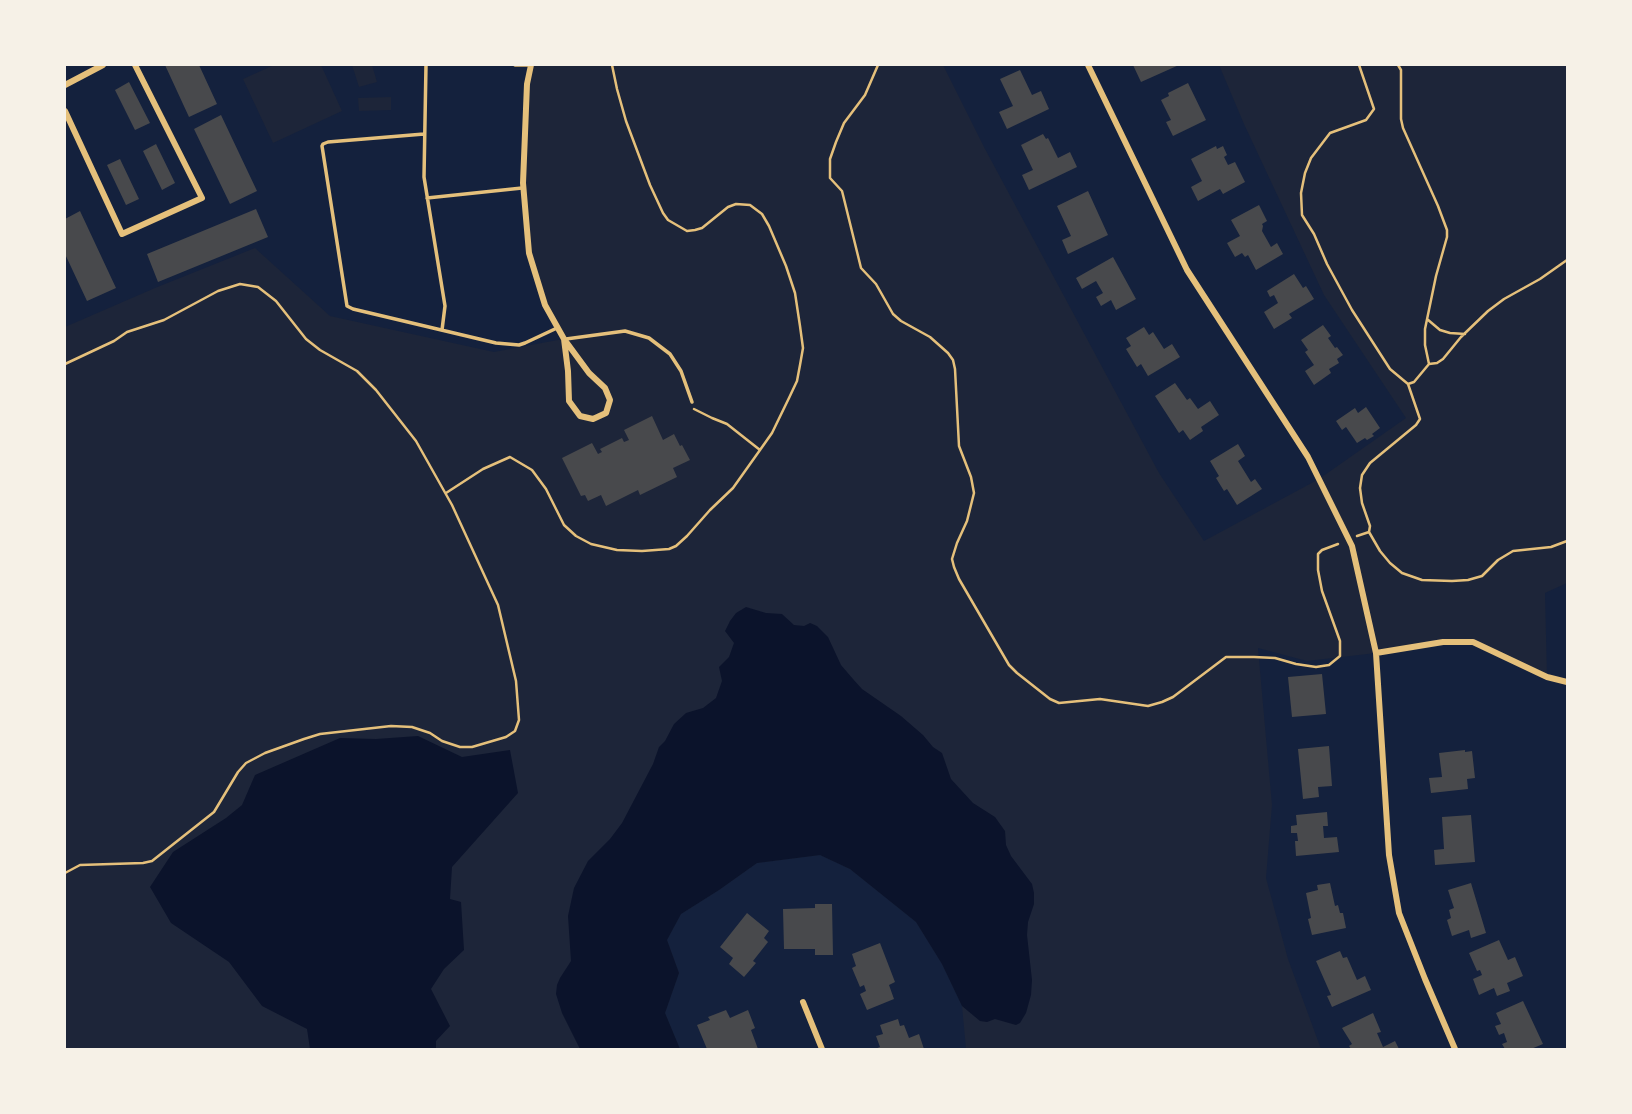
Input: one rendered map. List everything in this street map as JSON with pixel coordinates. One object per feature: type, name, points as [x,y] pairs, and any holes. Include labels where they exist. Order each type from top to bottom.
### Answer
[{"type":"street","points":[[65,85],[103,65]]},
{"type":"street","points":[[65,111],[122,234],[202,198],[135,65]]},
{"type":"street","points":[[530,65],[524,187],[529,253],[545,305],[557,328],[589,373],[606,388],[610,400],[607,413],[593,419],[580,416],[569,401],[564,339]]},
{"type":"street","points":[[1087,65],[1187,270],[1308,457],[1352,546],[1376,653],[1389,855],[1399,914],[1455,1049]]},
{"type":"street","points":[[65,138],[75,134]]},
{"type":"street","points":[[1376,653],[1443,642],[1473,642],[1547,677],[1567,682]]},
{"type":"street","points":[[803,1002],[822,1049]]},
{"type":"lane","points":[[426,65],[424,177],[445,306],[442,330]]},
{"type":"lane","points":[[515,65],[530,65]]},
{"type":"lane","points":[[424,134],[328,142],[322,146],[347,306],[442,330],[519,345],[531,342],[557,328]]},
{"type":"lane","points":[[427,198],[524,187]]},
{"type":"lane","points":[[564,339],[625,331],[649,338],[670,354],[681,371],[692,402]]},
{"type":"path","points":[[446,493],[483,469],[510,457],[532,470],[564,525],[576,536],[591,544],[617,550],[669,549],[687,536],[733,488],[772,433],[797,382],[803,348],[794,293],[786,266],[762,214],[750,205],[736,204],[695,230],[687,230],[668,220],[650,185],[626,121],[612,65]]},
{"type":"path","points":[[878,65],[865,95],[844,123],[830,159],[830,178],[842,191],[861,268],[876,284],[893,314],[930,337],[953,360],[959,446],[974,493],[967,521],[952,559],[959,579],[1009,665],[1017,673],[1059,703],[1100,699],[1148,706],[1173,697],[1226,657],[1264,657],[1316,667],[1329,666],[1340,656],[1340,641],[1322,591],[1318,554],[1369,532]]},
{"type":"path","points":[[1359,65],[1374,109],[1366,120],[1330,133],[1311,158],[1301,193],[1302,215],[1327,264],[1352,310],[1390,369],[1408,384],[1420,419],[1370,463],[1362,475],[1360,488],[1370,526],[1369,532],[1380,551],[1402,573],[1432,581],[1468,580],[1482,576],[1497,560],[1513,551],[1550,547],[1567,541]]},
{"type":"path","points":[[1398,65],[1401,69],[1403,128],[1447,230],[1425,329],[1424,345],[1429,364]]},
{"type":"path","points":[[1408,384],[1414,382],[1429,364],[1443,359],[1488,311],[1567,260]]},
{"type":"path","points":[[65,364],[127,332],[164,320],[218,291],[240,284],[258,287],[276,301],[306,339],[357,371],[376,390],[416,441],[446,493],[498,605],[516,681],[519,720],[515,731],[506,737],[472,747],[460,747],[412,727],[391,726],[320,734],[304,739],[246,763],[214,812],[152,861],[80,865],[65,873]]},
{"type":"path","points":[[1427,319],[1440,330],[1465,334]]},
{"type":"path","points":[[692,402],[694,409],[727,424],[760,450]]},
{"type":"shaded area","points":[[274,65],[321,65],[342,111],[273,143],[243,79]]},
{"type":"shaded area","points":[[352,65],[372,65],[377,82],[359,87]]},
{"type":"shaded area","points":[[531,65],[943,65],[984,147],[1159,473],[1204,541],[1319,479],[1406,418],[1324,295],[1219,65],[1567,65],[1567,583],[1545,593],[1547,677],[1473,642],[1443,642],[1307,661],[1258,648],[1272,805],[1266,878],[1288,959],[1321,1049],[966,1049],[962,1006],[942,964],[916,922],[850,869],[820,855],[757,863],[681,914],[667,940],[679,973],[665,1013],[680,1049],[65,1049],[65,327],[255,248],[330,316],[494,352],[563,339],[545,305],[529,253],[523,183]]},
{"type":"shaded area","points":[[391,97],[391,110],[359,111],[358,98]]},
{"type":"shaded area","points":[[746,607],[782,614],[794,625],[804,626],[810,623],[817,626],[828,637],[841,665],[862,689],[901,716],[942,753],[951,779],[973,803],[995,817],[1005,831],[1006,845],[1011,856],[1032,884],[1034,893],[1027,935],[1031,995],[1020,1023],[1016,1025],[995,1019],[980,1021],[962,1006],[942,964],[916,922],[850,869],[820,855],[757,863],[681,914],[667,940],[679,973],[665,1013],[680,1049],[580,1049],[556,994],[560,978],[571,961],[568,916],[574,888],[588,861],[622,823],[659,747],[674,724],[686,713],[703,708],[716,698],[722,681],[719,667],[729,657],[734,643],[725,631],[736,613]]},
{"type":"shaded area","points":[[418,736],[462,757],[510,750],[518,793],[452,867],[450,899],[461,902],[464,950],[444,969],[431,989],[450,1026],[436,1041],[436,1049],[310,1049],[307,1029],[262,1006],[229,962],[171,923],[150,887],[173,852],[242,805],[255,775],[340,738]]},
{"type":"building","points":[[165,65],[199,65],[217,104],[189,117]]},
{"type":"building","points":[[1133,65],[1179,65],[1141,82]]},
{"type":"building","points":[[1020,70],[1032,95],[1041,91],[1049,109],[1007,129],[999,112],[1013,106],[1000,79]]},
{"type":"building","points":[[129,82],[150,123],[135,130],[115,90]]},
{"type":"building","points":[[1188,83],[1206,120],[1173,136],[1166,122],[1171,120],[1161,100],[1169,96],[1168,93]]},
{"type":"building","points":[[221,115],[257,191],[230,204],[194,129]]},
{"type":"building","points":[[1043,134],[1048,138],[1058,158],[1070,152],[1077,167],[1029,190],[1022,175],[1033,170],[1021,145]]},
{"type":"building","points":[[156,144],[175,183],[162,190],[143,151]]},
{"type":"building","points":[[1216,146],[1217,149],[1223,146],[1228,165],[1235,162],[1245,182],[1223,194],[1220,189],[1198,201],[1191,187],[1202,181],[1191,159]]},
{"type":"building","points":[[120,159],[139,199],[126,205],[107,165]]},
{"type":"building","points":[[1088,191],[1108,235],[1068,254],[1062,240],[1071,236],[1057,206]]},
{"type":"building","points":[[1259,205],[1267,221],[1262,224],[1262,231],[1271,247],[1277,243],[1283,254],[1256,270],[1248,255],[1245,257],[1242,253],[1235,257],[1227,243],[1240,236],[1231,220]]},
{"type":"building","points":[[256,209],[268,237],[158,282],[147,254]]},
{"type":"building","points":[[80,211],[116,288],[87,301],[65,254],[65,219]]},
{"type":"building","points":[[1113,257],[1136,299],[1116,310],[1111,300],[1101,306],[1096,297],[1103,293],[1096,281],[1082,289],[1076,278]]},
{"type":"building","points":[[1294,274],[1314,299],[1289,314],[1292,318],[1274,329],[1264,312],[1278,303],[1274,295],[1270,297],[1267,291]]},
{"type":"building","points":[[1323,325],[1331,336],[1328,338],[1343,355],[1337,359],[1339,363],[1329,369],[1331,373],[1314,385],[1305,371],[1314,365],[1301,340]]},
{"type":"building","points":[[1144,327],[1149,335],[1153,332],[1164,349],[1172,344],[1180,357],[1148,376],[1141,364],[1137,367],[1126,349],[1131,346],[1126,338]]},
{"type":"building","points":[[1175,383],[1187,400],[1190,398],[1198,409],[1210,401],[1219,415],[1201,427],[1203,431],[1190,440],[1183,430],[1179,433],[1155,396]]},
{"type":"building","points":[[1366,407],[1380,428],[1372,434],[1374,436],[1357,443],[1346,427],[1342,430],[1336,421],[1355,408],[1358,413]]},
{"type":"building","points":[[652,416],[663,440],[674,434],[690,460],[673,468],[677,477],[640,495],[638,490],[606,506],[601,495],[588,501],[585,495],[581,496],[562,458],[592,443],[598,454],[602,452],[600,449],[622,438],[624,442],[629,440],[624,430]]},
{"type":"building","points":[[1238,444],[1245,456],[1238,461],[1251,482],[1255,479],[1262,489],[1237,505],[1216,478],[1219,476],[1210,461]]},
{"type":"building","points":[[1322,674],[1326,714],[1292,717],[1288,677]]},
{"type":"building","points":[[1329,746],[1332,786],[1318,787],[1319,797],[1303,799],[1298,749]]},
{"type":"building","points":[[1472,751],[1475,778],[1467,779],[1468,789],[1431,793],[1429,778],[1442,777],[1439,753]]},
{"type":"building","points":[[1327,812],[1328,826],[1323,826],[1324,838],[1337,837],[1339,852],[1296,856],[1297,833],[1291,833],[1291,826],[1297,825],[1296,815]]},
{"type":"building","points":[[1471,815],[1475,862],[1435,865],[1434,850],[1444,849],[1442,817]]},
{"type":"building","points":[[1330,883],[1335,906],[1338,905],[1340,913],[1343,913],[1346,928],[1312,935],[1306,893],[1318,890],[1317,885]]},
{"type":"building","points":[[1471,883],[1486,933],[1471,938],[1469,930],[1452,936],[1447,920],[1451,918],[1449,910],[1454,908],[1448,890]]},
{"type":"building","points":[[815,904],[832,904],[833,955],[815,955],[815,949],[784,949],[783,909],[815,908]]},
{"type":"building","points":[[747,913],[769,931],[764,938],[768,942],[744,977],[729,964],[733,958],[720,947]]},
{"type":"building","points":[[1499,940],[1508,960],[1515,957],[1523,976],[1507,983],[1510,991],[1497,996],[1494,988],[1479,995],[1473,979],[1482,975],[1480,970],[1477,971],[1469,953]]},
{"type":"building","points":[[880,943],[895,982],[889,985],[894,999],[867,1010],[860,994],[866,991],[864,985],[860,987],[852,968],[856,966],[852,954]]},
{"type":"building","points":[[1340,951],[1343,958],[1347,957],[1357,980],[1365,976],[1371,990],[1332,1007],[1327,996],[1331,995],[1316,961]]},
{"type":"building","points":[[1523,1001],[1543,1044],[1531,1049],[1505,1049],[1502,1044],[1507,1042],[1504,1033],[1499,1035],[1495,1026],[1501,1024],[1496,1013]]},
{"type":"building","points":[[726,1010],[730,1018],[748,1010],[755,1028],[751,1030],[758,1049],[707,1049],[697,1025]]},
{"type":"building","points":[[1373,1013],[1381,1032],[1377,1033],[1383,1047],[1395,1041],[1399,1049],[1351,1049],[1349,1046],[1352,1044],[1342,1028]]},
{"type":"building","points":[[898,1019],[900,1026],[904,1025],[909,1038],[919,1034],[924,1049],[875,1049],[880,1047],[876,1036],[883,1034],[880,1025]]}]
